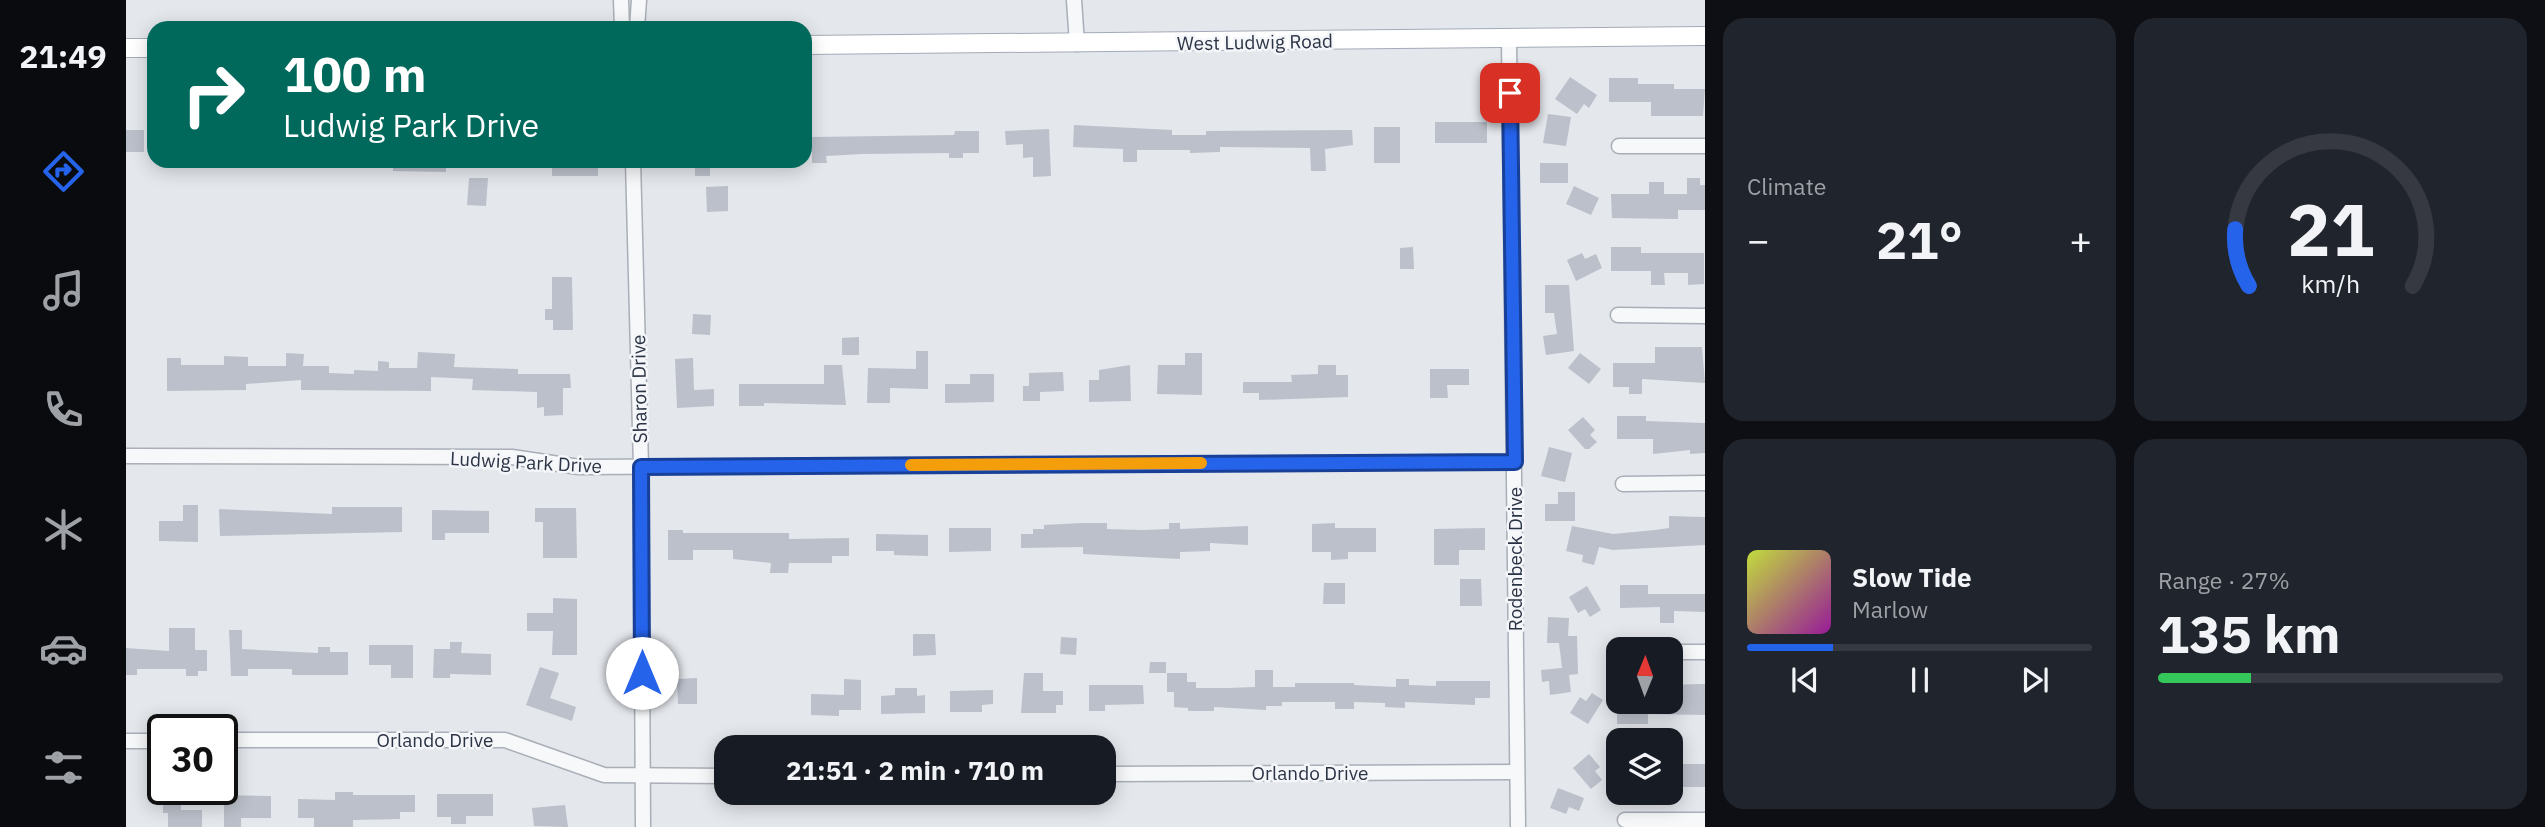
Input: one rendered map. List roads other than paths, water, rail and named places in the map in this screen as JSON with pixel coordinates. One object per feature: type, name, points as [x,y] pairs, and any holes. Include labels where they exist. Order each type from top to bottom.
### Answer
[{"type":"main road","name":"West Ludwig Road","points":[[812,45],[1705,36]]},
{"type":"main road","points":[[126,48],[147,48]]},
{"type":"street","points":[[621,0],[622,21]]},
{"type":"street","points":[[638,21],[639,0]]},
{"type":"street","points":[[1074,0],[1077,44]]},
{"type":"street","name":"Rodenbeck Drive","points":[[1509,40],[1518,827]]},
{"type":"street","points":[[1619,146],[1705,146]]},
{"type":"street","name":"Sharon Drive","points":[[633,168],[641,467],[643,827]]},
{"type":"street","points":[[1618,315],[1705,316]]},
{"type":"street","name":"Ludwig Park Drive","points":[[126,456],[512,457],[579,467],[1515,462]]},
{"type":"street","points":[[1623,484],[1705,483]]},
{"type":"street","points":[[1684,652],[1705,652]]},
{"type":"street","name":"Orlando Drive","points":[[238,740],[505,740],[604,775],[714,776]]},
{"type":"street","points":[[126,741],[147,741]]},
{"type":"street","name":"Orlando Drive","points":[[1116,774],[1516,772]]},
{"type":"street","points":[[1625,820],[1705,820]]}]
